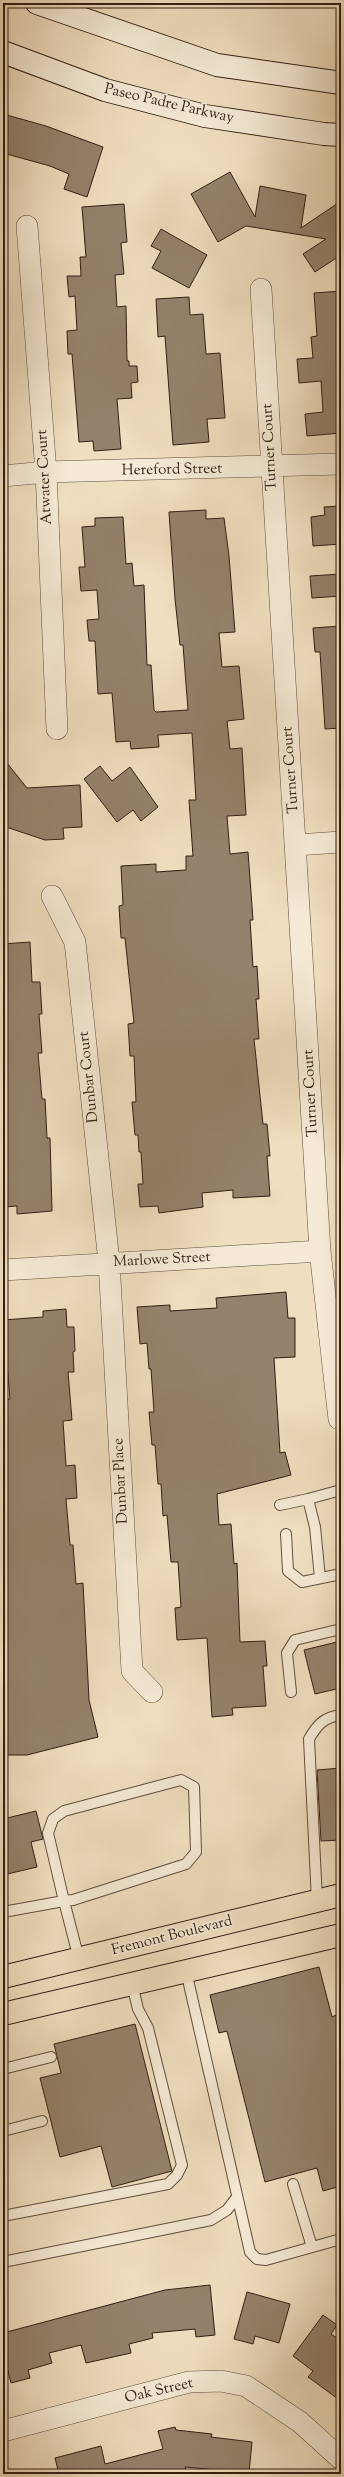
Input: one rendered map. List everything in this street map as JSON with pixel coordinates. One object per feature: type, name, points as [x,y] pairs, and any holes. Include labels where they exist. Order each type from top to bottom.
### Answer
[{"type":"main road","points":[[37,3],[217,65],[341,83]]},
{"type":"main road","name":"Paseo Padre Parkway","points":[[3,52],[105,90],[205,116],[324,134],[341,135]]},
{"type":"main road","name":"Fremont Boulevard","points":[[3,1977],[341,1895]]},
{"type":"main road","points":[[3,2014],[186,1971],[340,1938]]},
{"type":"street","name":"Atwater Court","points":[[27,226],[46,472],[57,729]]},
{"type":"street","name":"Turner Court","points":[[261,289],[320,1251],[339,1419]]},
{"type":"street","name":"Hereford Street","points":[[3,476],[46,472],[271,468],[341,464]]},
{"type":"street","points":[[296,845],[341,842]]},
{"type":"street","name":"Dunbar Court","points":[[52,896],[75,942],[109,1262]]},
{"type":"street","name":"Marlowe Street","points":[[3,1270],[109,1262],[320,1251]]},
{"type":"street","name":"Dunbar Place","points":[[109,1262],[132,1671],[152,1692]]},
{"type":"street","name":"Oak Street","points":[[3,2431],[189,2382],[221,2381],[246,2386],[300,2422],[341,2459]]},
{"type":"lane","points":[[280,1505],[341,1490]]},
{"type":"lane","points":[[308,1499],[315,1528],[320,1578]]},
{"type":"lane","points":[[286,1534],[288,1570],[302,1582],[341,1574]]},
{"type":"lane","points":[[291,1692],[287,1653],[295,1640],[341,1629]]},
{"type":"lane","points":[[317,1900],[309,1739],[316,1727],[328,1717],[341,1715]]},
{"type":"lane","points":[[3,1912],[64,1901],[73,1900],[186,1864],[196,1852],[194,1787],[181,1780],[64,1811],[53,1819],[48,1833],[64,1901],[79,1959]]},
{"type":"lane","points":[[186,1971],[250,2252],[257,2259],[266,2260],[341,2239]]},
{"type":"lane","points":[[3,2216],[168,2184],[177,2175],[182,2165],[148,2028],[138,2009],[132,1984]]},
{"type":"lane","points":[[3,2069],[51,2057]]},
{"type":"lane","points":[[3,2132],[42,2121]]},
{"type":"lane","points":[[294,2184],[312,2247]]},
{"type":"lane","points":[[3,2262],[211,2220],[227,2210],[237,2197]]},
{"type":"building","points":[[3,114],[46,126],[103,147],[87,197],[64,189],[69,174],[50,166],[3,153]]},
{"type":"building","points":[[230,172],[255,217],[260,186],[306,195],[301,228],[341,201],[341,255],[315,272],[303,254],[326,239],[246,226],[218,242],[191,194]]},
{"type":"building","points":[[124,204],[127,242],[121,243],[124,274],[115,275],[117,307],[126,306],[127,361],[129,361],[129,366],[137,366],[138,382],[131,383],[132,398],[117,399],[121,449],[94,451],[93,441],[79,442],[72,354],[68,354],[67,331],[77,330],[75,296],[69,297],[67,276],[81,276],[80,257],[86,257],[82,207]]},
{"type":"building","points":[[161,229],[207,255],[189,288],[152,268],[161,251],[151,246]]},
{"type":"building","points":[[341,291],[341,433],[307,436],[305,414],[323,412],[321,381],[299,383],[297,359],[313,358],[311,337],[317,336],[314,293]]},
{"type":"building","points":[[189,297],[190,315],[203,314],[206,354],[220,353],[225,418],[207,419],[209,442],[173,445],[165,336],[158,337],[156,299]]},
{"type":"building","points":[[341,506],[341,544],[313,546],[311,517],[325,515],[324,507]]},
{"type":"building","points":[[206,510],[206,519],[224,518],[229,556],[235,632],[219,633],[222,667],[239,666],[244,719],[227,721],[230,749],[242,748],[246,815],[227,816],[230,854],[248,852],[253,920],[250,920],[253,967],[257,966],[259,999],[256,999],[259,1039],[254,1039],[263,1124],[267,1124],[270,1156],[267,1156],[270,1196],[233,1198],[233,1190],[202,1193],[203,1207],[159,1213],[158,1206],[140,1207],[138,1184],[143,1184],[141,1152],[139,1152],[138,1135],[135,1135],[132,1102],[136,1102],[134,1056],[130,1056],[128,1024],[134,1023],[125,938],[121,938],[119,906],[123,905],[121,866],[156,864],[156,872],[186,870],[186,856],[193,856],[189,800],[196,800],[192,733],[158,735],[159,747],[131,749],[130,741],[116,742],[112,693],[98,694],[95,641],[89,641],[87,620],[99,619],[97,590],[81,591],[79,567],[85,567],[82,527],[95,526],[95,518],[123,517],[126,564],[132,563],[134,586],[144,585],[147,665],[151,665],[154,710],[156,712],[188,710],[183,645],[180,645],[175,599],[169,512]]},
{"type":"building","points":[[341,574],[341,596],[312,598],[310,576]]},
{"type":"building","points":[[341,626],[341,728],[325,729],[320,652],[315,652],[313,628]]},
{"type":"building","points":[[3,758],[27,788],[80,785],[82,827],[63,828],[64,839],[45,840],[3,826]]},
{"type":"building","points":[[100,766],[112,781],[130,767],[158,807],[141,821],[133,810],[117,822],[84,779]]},
{"type":"building","points":[[30,942],[32,982],[40,982],[42,1014],[39,1014],[42,1053],[38,1053],[42,1099],[45,1099],[47,1138],[50,1138],[52,1211],[17,1214],[17,1206],[3,1207],[3,944]]},
{"type":"building","points":[[286,1292],[288,1318],[295,1318],[295,1357],[274,1358],[280,1453],[285,1452],[291,1475],[217,1494],[219,1525],[231,1524],[234,1564],[237,1563],[240,1642],[265,1641],[267,1666],[263,1666],[266,1706],[232,1708],[233,1715],[212,1717],[207,1638],[177,1640],[175,1608],[181,1607],[178,1562],[171,1562],[167,1515],[163,1516],[161,1484],[158,1484],[155,1445],[152,1445],[149,1412],[154,1412],[151,1369],[149,1369],[147,1343],[140,1344],[137,1307],[170,1305],[170,1311],[217,1308],[216,1298]]},
{"type":"building","points":[[66,1309],[67,1327],[74,1327],[75,1351],[73,1352],[74,1372],[68,1372],[72,1420],[63,1421],[66,1466],[75,1465],[77,1498],[66,1499],[70,1545],[73,1545],[76,1584],[83,1583],[89,1700],[98,1737],[27,1755],[3,1755],[3,1457],[7,1456],[3,1400],[10,1399],[5,1341],[3,1341],[3,1320],[43,1317],[43,1311]]},
{"type":"building","points":[[341,1641],[341,1688],[315,1694],[304,1650]]},
{"type":"building","points":[[341,1768],[341,1840],[321,1841],[317,1770]]},
{"type":"building","points":[[36,1811],[43,1839],[31,1842],[37,1867],[3,1875],[3,1819]]},
{"type":"building","points":[[319,1967],[332,2017],[336,2015],[341,2037],[341,2186],[323,2191],[317,2168],[265,2182],[227,2031],[219,2033],[210,1995]]},
{"type":"building","points":[[135,2024],[172,2171],[112,2187],[101,2146],[60,2157],[40,2078],[61,2073],[54,2044]]},
{"type":"building","points":[[210,2285],[215,2335],[196,2337],[195,2329],[152,2333],[153,2338],[129,2344],[131,2353],[86,2363],[81,2345],[49,2353],[52,2363],[28,2370],[30,2378],[11,2383],[3,2352],[3,2333],[165,2290]]},
{"type":"building","points":[[247,2292],[290,2304],[279,2343],[255,2336],[253,2344],[234,2339]]},
{"type":"building","points":[[323,2315],[337,2325],[331,2334],[341,2341],[341,2401],[308,2377],[313,2371],[293,2356]]},
{"type":"building","points":[[175,2427],[176,2430],[212,2434],[211,2437],[252,2442],[249,2473],[185,2467],[187,2474],[59,2474],[55,2458],[101,2446],[105,2464],[163,2449],[158,2431]]}]
